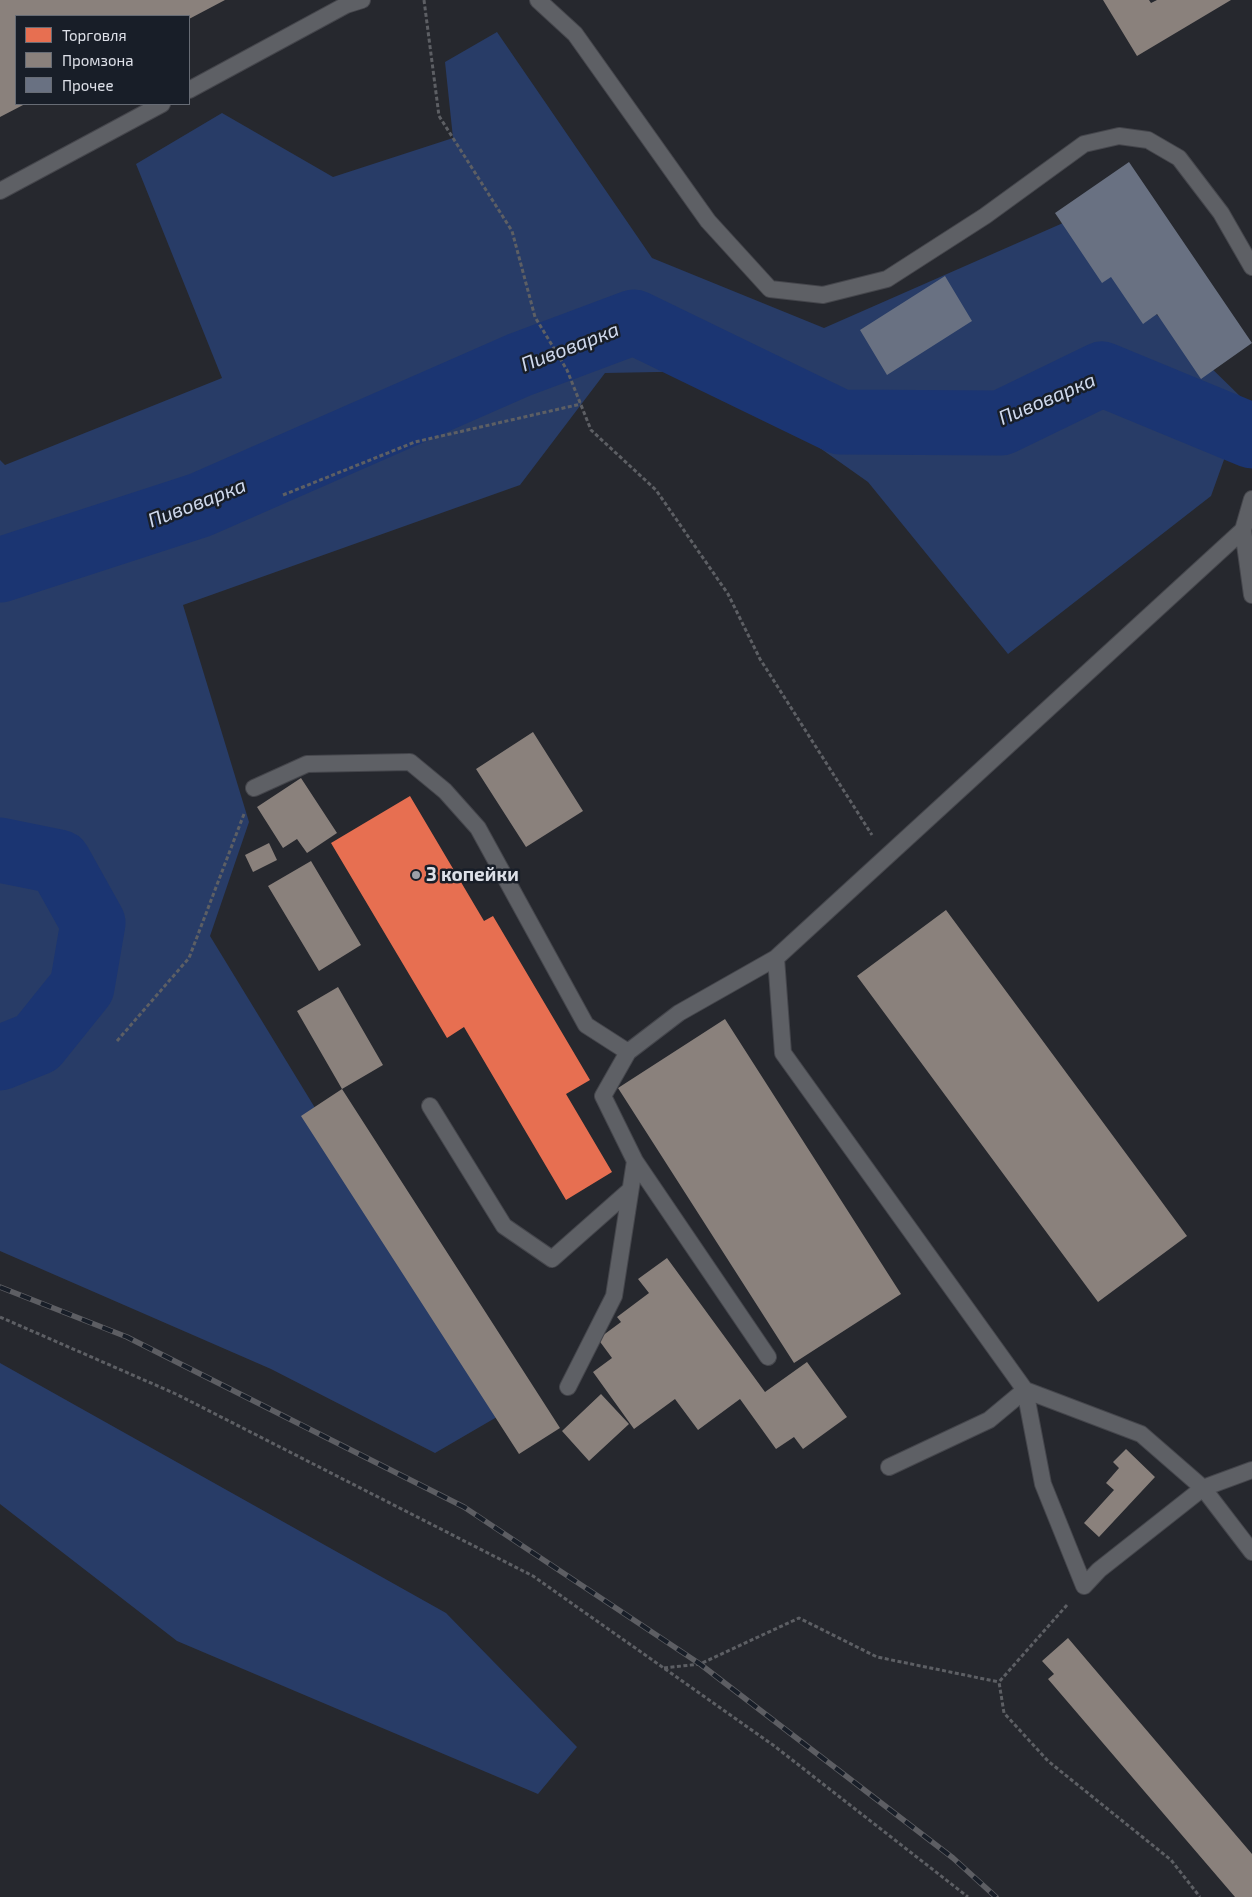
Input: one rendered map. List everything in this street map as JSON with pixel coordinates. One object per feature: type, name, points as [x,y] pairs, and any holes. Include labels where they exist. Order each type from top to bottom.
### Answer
[{"type":"lane","points":[[190,89],[344,3],[362,0]]},
{"type":"lane","points":[[538,0],[575,34],[708,221],[770,289],[824,295],[887,279],[984,216],[1084,144],[1119,136],[1148,140],[1180,158],[1221,212],[1252,267]]},
{"type":"lane","points":[[0,191],[160,105]]},
{"type":"lane","points":[[1252,499],[1243,530],[1252,595]]},
{"type":"lane","points":[[768,1357],[634,1161],[603,1096],[628,1052],[679,1013],[776,958],[1243,530]]},
{"type":"lane","points":[[254,788],[307,764],[410,762],[445,791],[478,828],[586,1025],[628,1052]]},
{"type":"lane","points":[[776,958],[783,1053],[1025,1390],[1043,1484],[1084,1586],[1099,1570],[1203,1488],[1252,1470]]},
{"type":"lane","points":[[430,1106],[504,1226],[552,1259],[629,1191]]},
{"type":"lane","points":[[568,1387],[614,1296],[634,1161]]},
{"type":"lane","points":[[889,1467],[989,1420],[1025,1390]]},
{"type":"lane","points":[[1025,1390],[1141,1434],[1203,1488],[1252,1552]]},
{"type":"path","points":[[424,0],[439,116],[512,231],[534,317],[567,370],[591,430],[656,490],[728,594],[760,659],[886,857]]},
{"type":"path","points":[[283,495],[415,442],[581,404]]},
{"type":"path","points":[[117,1041],[189,958],[254,788]]},
{"type":"path","points":[[0,1316],[176,1394],[532,1576],[774,1745],[968,1897]]},
{"type":"path","points":[[999,1682],[1084,1586]]},
{"type":"path","points":[[664,1668],[700,1664],[799,1618],[877,1657],[999,1682]]},
{"type":"path","points":[[999,1682],[1004,1713],[1048,1761],[1171,1860],[1200,1897]]},
{"type":"shaded area","points":[[497,32],[652,258],[824,328],[1063,223],[1245,401],[1211,496],[1008,654],[868,482],[711,371],[605,373],[520,485],[183,605],[249,822],[210,936],[502,1414],[435,1453],[271,1369],[0,1251],[0,460],[5,465],[222,378],[136,164],[222,113],[333,177],[453,138],[445,62]]},
{"type":"shaded area","points":[[0,1363],[446,1613],[577,1747],[538,1794],[177,1641],[0,1504]]},
{"type":"building: Торговля","points":[[410,796],[484,921],[493,916],[590,1080],[566,1094],[612,1172],[566,1200],[464,1027],[447,1038],[331,843]]},
{"type":"building: Промзона","points":[[0,0],[225,0],[190,18],[190,15],[15,15],[15,105],[23,105],[0,117]]},
{"type":"building: Промзона","points":[[1103,0],[1149,0],[1151,3],[1157,0],[1231,0],[1137,56]]},
{"type":"building: Промзона","points":[[533,732],[583,811],[526,847],[476,769]]},
{"type":"building: Промзона","points":[[301,778],[337,833],[307,853],[297,839],[283,848],[257,807]]},
{"type":"building: Промзона","points":[[269,843],[277,860],[253,872],[245,855]]},
{"type":"building: Промзона","points":[[311,861],[361,945],[319,971],[268,886]]},
{"type":"building: Промзона","points":[[946,910],[1187,1236],[1098,1302],[857,976]]},
{"type":"building: Промзона","points":[[338,987],[383,1065],[342,1089],[297,1011]]},
{"type":"building: Промзона","points":[[725,1019],[901,1294],[794,1363],[618,1088]]},
{"type":"building: Промзона","points":[[342,1089],[560,1428],[519,1454],[301,1116]]},
{"type":"building: Промзона","points":[[667,1258],[765,1392],[807,1362],[847,1417],[803,1449],[794,1437],[776,1449],[740,1399],[698,1430],[675,1399],[634,1429],[593,1372],[612,1358],[598,1339],[621,1322],[617,1317],[649,1293],[638,1279]]},
{"type":"building: Промзона","points":[[601,1394],[629,1424],[589,1461],[562,1431]]},
{"type":"building: Промзона","points":[[1126,1449],[1155,1477],[1099,1537],[1084,1523],[1114,1490],[1106,1483],[1119,1468],[1113,1462]]},
{"type":"building: Промзона","points":[[1068,1638],[1252,1854],[1252,1897],[1235,1897],[1048,1679],[1054,1674],[1042,1661]]},
{"type":"building: Прочее","points":[[1129,162],[1252,343],[1201,379],[1157,314],[1143,324],[1111,277],[1102,283],[1055,213]]},
{"type":"building: Прочее","points":[[945,276],[972,321],[887,375],[860,330]]},
{"type":"waterway","name":"Пивоварка","points":[[0,570],[200,505],[519,365],[634,322],[840,422],[1001,423],[1102,374],[1252,436]]},
{"type":"waterway","name":"Пивоварка","points":[[0,850],[59,862],[93,923],[82,987],[37,1043],[0,1058]]},
{"type":"railway","points":[[0,1287],[127,1337],[464,1507],[700,1664],[953,1858],[996,1897]]},
{"type":"place","name":"3 копейки","points":[[416,875]]}]
